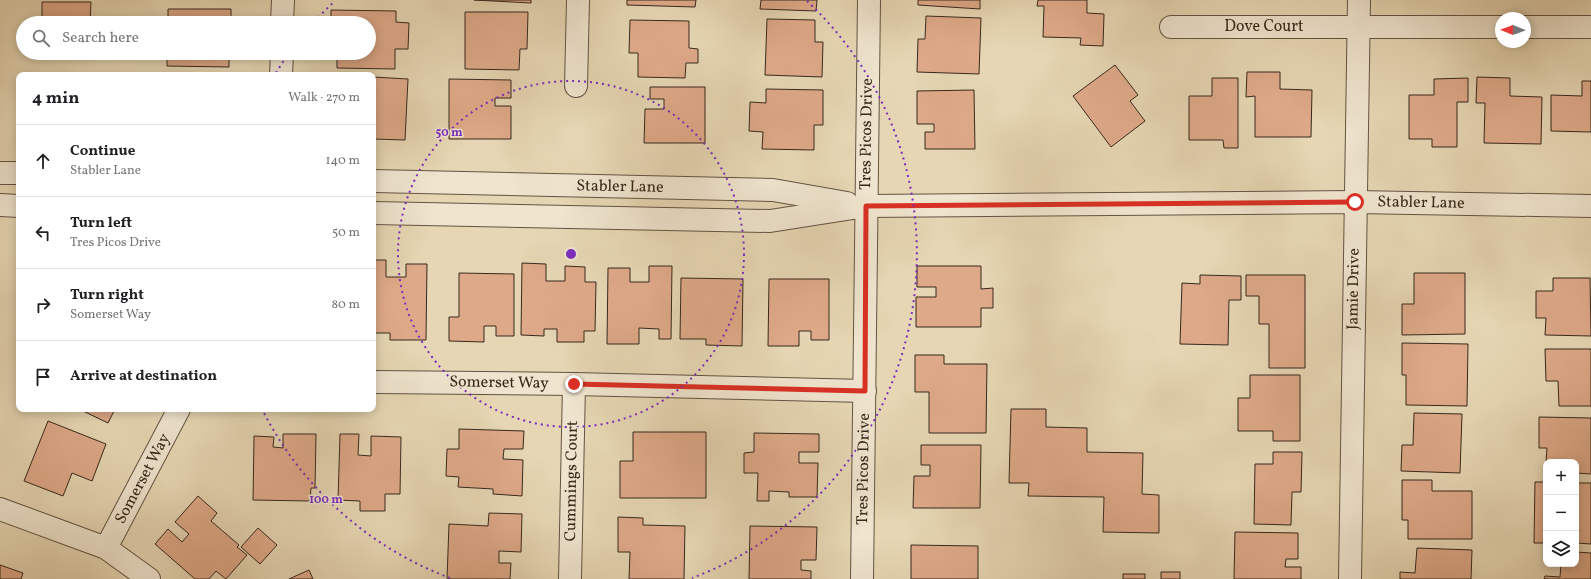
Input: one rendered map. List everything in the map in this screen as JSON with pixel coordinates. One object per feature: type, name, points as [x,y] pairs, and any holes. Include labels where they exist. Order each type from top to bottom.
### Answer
[{"type":"street","points":[[282,16],[283,0]]},
{"type":"street","points":[[576,86],[578,0]]},
{"type":"street","name":"Tres Picos Drive","points":[[862,579],[869,0]]},
{"type":"street","name":"Jamie Drive","points":[[1350,579],[1359,0]]},
{"type":"street","name":"Dove Court","points":[[1171,27],[1495,27]]},
{"type":"street","points":[[1531,27],[1591,27]]},
{"type":"street","points":[[281,72],[282,60]]},
{"type":"street","points":[[0,173],[16,173]]},
{"type":"street","name":"Stabler Lane","points":[[376,181],[773,190],[866,206]]},
{"type":"street","name":"Stabler Lane","points":[[376,213],[770,221],[866,206],[1355,202],[1591,206]]},
{"type":"street","points":[[0,205],[16,206]]},
{"type":"street","name":"Somerset Way","points":[[376,382],[574,384],[865,391]]},
{"type":"street","name":"Cummings Court","points":[[570,579],[574,384]]},
{"type":"street","name":"Somerset Way","points":[[106,548],[177,412]]},
{"type":"street","points":[[0,509],[106,548],[149,579]]},
{"type":"building","points":[[474,0],[531,0],[531,3]]},
{"type":"building","points":[[627,0],[696,0],[695,7],[627,5]]},
{"type":"building","points":[[761,0],[817,0],[816,11],[760,9]]},
{"type":"building","points":[[918,0],[980,0],[980,9],[918,5]]},
{"type":"building","points":[[1038,0],[1087,0],[1087,13],[1104,14],[1103,46],[1080,45],[1081,38],[1043,37],[1044,6],[1037,6]]},
{"type":"building","points":[[42,2],[91,2],[90,16],[42,16]]},
{"type":"building","points":[[168,9],[231,9],[231,16],[168,16]]},
{"type":"building","points":[[331,10],[396,11],[396,22],[409,23],[408,49],[395,49],[395,69],[337,68],[337,60],[376,60],[376,16],[331,16]]},
{"type":"building","points":[[465,12],[528,12],[527,49],[520,49],[519,70],[465,69]]},
{"type":"building","points":[[926,16],[981,18],[979,74],[917,72],[918,39],[925,39]]},
{"type":"building","points":[[767,19],[815,20],[815,42],[823,42],[822,77],[765,75]]},
{"type":"building","points":[[630,20],[689,21],[689,48],[698,49],[698,63],[686,63],[685,78],[638,77],[638,53],[629,53]]},
{"type":"building","points":[[167,60],[229,60],[229,67],[167,66]]},
{"type":"building","points":[[1115,65],[1138,95],[1130,101],[1145,121],[1111,147],[1073,96]]},
{"type":"building","points":[[1247,72],[1280,72],[1280,89],[1312,90],[1311,137],[1255,137],[1255,96],[1246,97]]},
{"type":"building","points":[[376,77],[408,79],[405,140],[376,139]]},
{"type":"building","points":[[1477,77],[1510,78],[1510,96],[1542,97],[1541,144],[1484,143],[1485,103],[1476,103]]},
{"type":"building","points":[[1212,78],[1238,78],[1238,148],[1224,148],[1223,140],[1189,140],[1189,96],[1212,96]]},
{"type":"building","points":[[1468,78],[1468,102],[1457,102],[1457,147],[1432,147],[1432,139],[1409,139],[1409,95],[1434,95],[1434,79]]},
{"type":"building","points":[[449,79],[511,80],[511,98],[495,98],[495,106],[511,106],[511,139],[449,139]]},
{"type":"building","points":[[1582,81],[1591,81],[1591,132],[1551,131],[1551,95],[1582,96]]},
{"type":"building","points":[[650,87],[705,87],[705,143],[644,143],[645,109],[664,109],[664,99],[650,99]]},
{"type":"building","points":[[766,89],[823,90],[823,125],[814,125],[814,150],[762,149],[763,132],[749,131],[750,102],[766,103]]},
{"type":"building","points":[[974,90],[975,149],[925,149],[925,132],[934,132],[934,124],[917,124],[917,91]]},
{"type":"building","points":[[376,260],[386,260],[386,277],[406,277],[406,264],[427,264],[426,340],[390,340],[390,333],[376,333]]},
{"type":"building","points":[[522,263],[546,264],[546,281],[565,281],[565,266],[585,267],[585,282],[596,282],[595,331],[584,331],[584,342],[557,342],[557,329],[544,329],[544,336],[521,335]]},
{"type":"building","points":[[649,266],[672,266],[671,339],[659,339],[659,329],[639,328],[639,344],[607,344],[608,268],[630,268],[630,282],[649,282]]},
{"type":"building","points":[[917,266],[981,266],[981,289],[993,288],[993,308],[981,308],[981,327],[916,327],[916,297],[936,297],[936,287],[917,287]]},
{"type":"building","points":[[459,273],[514,274],[514,336],[496,336],[496,326],[484,326],[484,342],[449,341],[449,317],[459,317]]},
{"type":"building","points":[[1414,273],[1465,273],[1465,334],[1402,335],[1402,304],[1414,304]]},
{"type":"building","points":[[1200,275],[1241,276],[1241,300],[1229,300],[1228,345],[1180,344],[1182,283],[1200,284]]},
{"type":"building","points":[[1246,275],[1305,275],[1305,368],[1269,368],[1269,324],[1259,324],[1259,296],[1246,296]]},
{"type":"building","points":[[681,278],[743,279],[742,346],[706,345],[706,339],[680,339]]},
{"type":"building","points":[[1553,278],[1590,278],[1591,336],[1545,335],[1546,318],[1536,318],[1536,291],[1553,291]]},
{"type":"building","points":[[769,279],[829,279],[829,340],[811,340],[811,331],[799,331],[799,346],[768,346]]},
{"type":"building","points":[[1402,343],[1468,344],[1467,406],[1406,405],[1406,375],[1402,375]]},
{"type":"building","points":[[1545,349],[1591,349],[1591,406],[1559,406],[1558,381],[1546,381]]},
{"type":"building","points":[[915,355],[944,355],[944,364],[987,364],[986,433],[929,433],[929,392],[915,392]]},
{"type":"building","points":[[1250,375],[1300,375],[1300,441],[1273,441],[1273,431],[1238,431],[1238,398],[1250,398]]},
{"type":"building","points":[[1011,409],[1046,409],[1046,427],[1087,428],[1087,452],[1143,453],[1142,494],[1159,495],[1159,533],[1103,532],[1104,497],[1028,496],[1029,483],[1009,483]]},
{"type":"building","points":[[85,412],[114,412],[108,423]]},
{"type":"building","points":[[1414,413],[1462,414],[1460,473],[1401,471],[1402,445],[1413,445]]},
{"type":"building","points":[[1539,417],[1591,418],[1591,474],[1579,473],[1579,459],[1546,459],[1547,448],[1539,448]]},
{"type":"building","points":[[48,421],[106,444],[92,481],[72,473],[63,496],[24,481]]},
{"type":"building","points":[[459,429],[524,431],[523,449],[504,449],[503,459],[523,460],[522,496],[493,494],[493,489],[458,487],[459,477],[446,476],[447,449],[459,449]]},
{"type":"building","points":[[633,432],[706,432],[706,498],[620,498],[620,461],[633,461]]},
{"type":"building","points":[[754,433],[819,434],[819,452],[799,452],[799,463],[818,463],[817,497],[789,497],[789,492],[769,491],[769,501],[757,501],[758,473],[744,473],[744,453],[754,452]]},
{"type":"building","points":[[283,434],[316,434],[315,488],[311,488],[310,501],[253,500],[254,436],[274,437],[273,447],[283,448]]},
{"type":"building","points":[[340,434],[359,434],[358,455],[371,456],[371,436],[401,437],[400,494],[385,494],[385,511],[360,511],[360,501],[338,500]]},
{"type":"building","points":[[921,445],[981,445],[980,508],[913,508],[914,476],[930,476],[930,465],[921,465]]},
{"type":"building","points":[[1273,452],[1302,452],[1301,492],[1292,492],[1291,525],[1254,524],[1255,464],[1273,464]]},
{"type":"building","points":[[1402,480],[1432,480],[1432,491],[1472,491],[1472,539],[1408,539],[1408,520],[1402,520]]},
{"type":"building","points":[[1535,482],[1543,482],[1543,543],[1534,543]]},
{"type":"building","points":[[1579,483],[1591,483],[1591,544],[1579,543]]},
{"type":"building","points":[[198,496],[217,513],[211,521],[239,545],[237,547],[247,555],[226,579],[216,571],[209,579],[195,579],[155,544],[168,529],[182,542],[189,534],[175,522]]},
{"type":"building","points":[[489,513],[522,514],[521,552],[499,551],[499,563],[511,563],[510,579],[447,579],[449,524],[488,526]]},
{"type":"building","points":[[618,517],[643,518],[643,525],[685,526],[684,579],[629,579],[630,552],[618,552]]},
{"type":"building","points":[[750,526],[817,527],[816,560],[801,560],[801,570],[811,571],[811,579],[749,579]]},
{"type":"building","points":[[258,528],[277,545],[260,564],[241,547]]},
{"type":"building","points":[[1235,532],[1298,533],[1298,559],[1286,559],[1285,567],[1301,567],[1301,579],[1234,579]]},
{"type":"building","points":[[911,545],[978,546],[978,579],[911,579]]},
{"type":"building","points":[[1417,548],[1472,550],[1471,579],[1400,579],[1400,572],[1415,573]]},
{"type":"building","points":[[1579,552],[1591,553],[1591,579],[1544,579],[1545,576],[1560,577],[1561,567],[1579,567]]},
{"type":"building","points":[[0,565],[23,573],[21,579],[0,579]]},
{"type":"building","points":[[309,570],[313,579],[289,579]]},
{"type":"building","points":[[1161,572],[1180,572],[1180,579],[1161,579]]},
{"type":"building","points":[[1123,574],[1145,574],[1145,579],[1123,579]]},
{"type":"route","points":[[574,384],[865,391],[866,206],[1355,202]]}]
